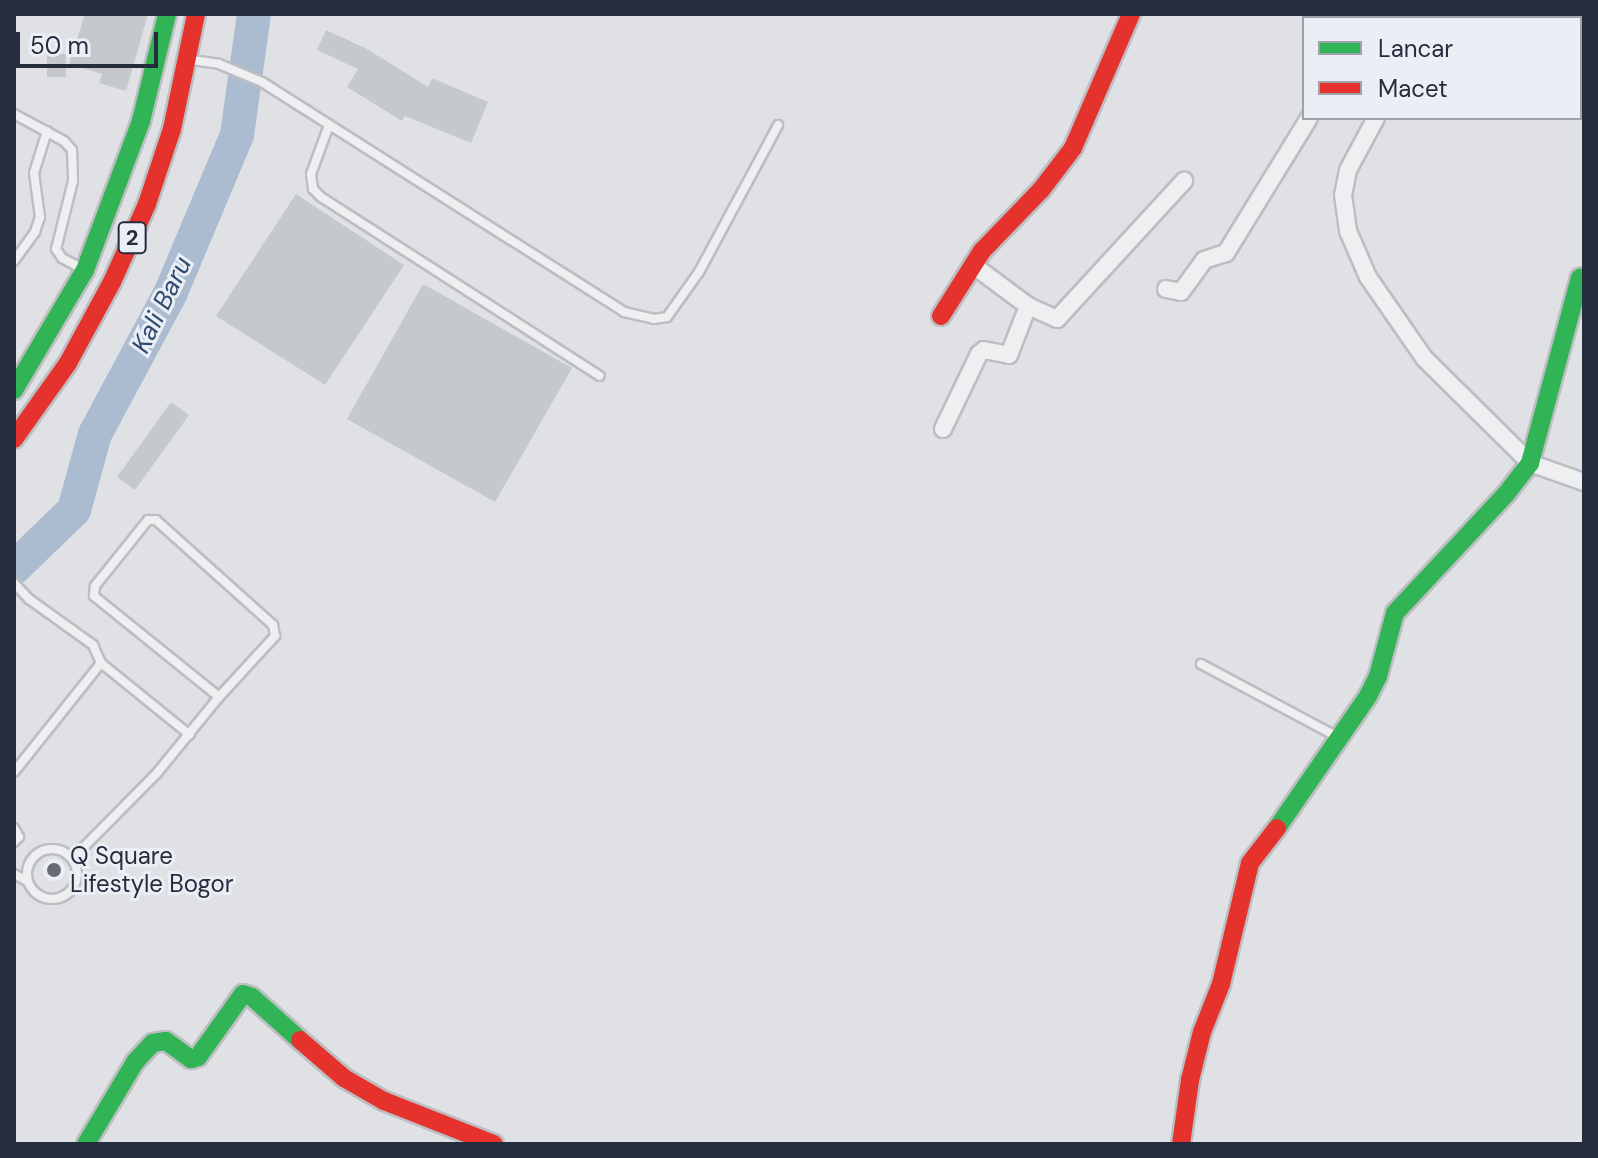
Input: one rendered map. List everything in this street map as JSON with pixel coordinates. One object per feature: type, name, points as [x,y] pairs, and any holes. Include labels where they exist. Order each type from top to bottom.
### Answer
[{"type":"main road","name":"2","points":[[14,390],[85,270],[141,121],[167,14]]},
{"type":"main road","name":"2","points":[[14,439],[68,363],[147,204],[172,129],[196,14]]},
{"type":"main road","points":[[941,316],[988,242],[1041,190],[1073,148],[1131,14]]},
{"type":"main road","points":[[1181,1144],[1190,1080],[1202,1032],[1221,984],[1250,863],[1341,739],[1378,676],[1395,613],[1506,494],[1530,463],[1580,278]]},
{"type":"main road","points":[[86,1144],[135,1062],[153,1043],[166,1041],[191,1059],[198,1057],[243,994],[262,1005],[344,1078],[384,1101],[494,1144]]},
{"type":"street","points":[[1166,289],[1181,292],[1204,260],[1226,253],[1308,120]]},
{"type":"street","points":[[1375,120],[1348,170],[1343,195],[1344,212],[1368,277],[1424,358],[1530,463],[1584,482]]},
{"type":"street","points":[[973,265],[1028,306],[1051,318],[1062,317],[1184,181]]},
{"type":"street","points":[[943,429],[979,354],[984,350],[1009,355],[1028,306]]},
{"type":"lane","points":[[187,59],[219,64],[262,82],[624,312],[654,319],[667,317],[699,272],[778,125]]},
{"type":"lane","points":[[14,114],[64,141],[74,158],[67,213],[56,249],[62,258],[85,270]]},
{"type":"lane","points":[[329,125],[311,174],[313,189],[321,197],[600,376]]},
{"type":"lane","points":[[14,261],[35,232],[40,217],[34,173],[47,131]]},
{"type":"lane","points":[[72,859],[190,735],[219,697],[275,636],[275,630],[156,520],[148,520],[95,586],[94,596],[219,697]]},
{"type":"lane","points":[[14,583],[93,645],[101,663],[190,735]]},
{"type":"lane","points":[[14,772],[101,663]]},
{"type":"lane","points":[[1201,664],[1341,739]]},
{"type":"lane","points":[[14,828],[19,837],[14,842]]},
{"type":"lane","points":[[58,849],[72,859],[76,867],[75,884],[63,897],[46,899],[31,889],[27,881],[28,864],[40,852],[58,849]]},
{"type":"lane","points":[[14,874],[27,881]]},
{"type":"building","points":[[85,14],[148,14],[126,91],[99,83],[102,74],[69,64]]},
{"type":"building","points":[[326,30],[367,49],[428,87],[432,78],[488,102],[471,143],[405,116],[402,121],[347,87],[358,69],[317,50]]},
{"type":"building","points":[[47,54],[66,54],[66,77],[47,77]]},
{"type":"building","points":[[296,194],[404,265],[325,385],[216,316]]},
{"type":"building","points":[[423,284],[572,368],[495,502],[347,419]]},
{"type":"building","points":[[171,402],[189,415],[135,490],[117,477]]},
{"type":"waterway","name":"Kali Baru","points":[[14,568],[74,510],[95,434],[171,292],[237,135],[254,14]]},
{"type":"traffic: fast","points":[[14,390],[85,270],[141,121],[167,14]]},
{"type":"traffic: fast","points":[[1277,828],[1368,696],[1378,676],[1395,613],[1506,494],[1530,463],[1580,278]]},
{"type":"traffic: fast","points":[[86,1144],[135,1062],[153,1043],[166,1041],[191,1059],[198,1057],[243,994],[252,997],[300,1040]]},
{"type":"traffic: jam","points":[[14,439],[68,363],[112,282],[147,204],[172,129],[196,14]]},
{"type":"traffic: jam","points":[[941,316],[982,251],[1041,190],[1073,148],[1131,14]]},
{"type":"traffic: jam","points":[[1181,1144],[1190,1080],[1202,1032],[1221,984],[1250,863],[1277,828]]},
{"type":"traffic: jam","points":[[300,1040],[344,1078],[384,1101],[494,1144]]},
{"type":"place","name":"Q Square Lifestyle Bogor","points":[[54,870]]}]
